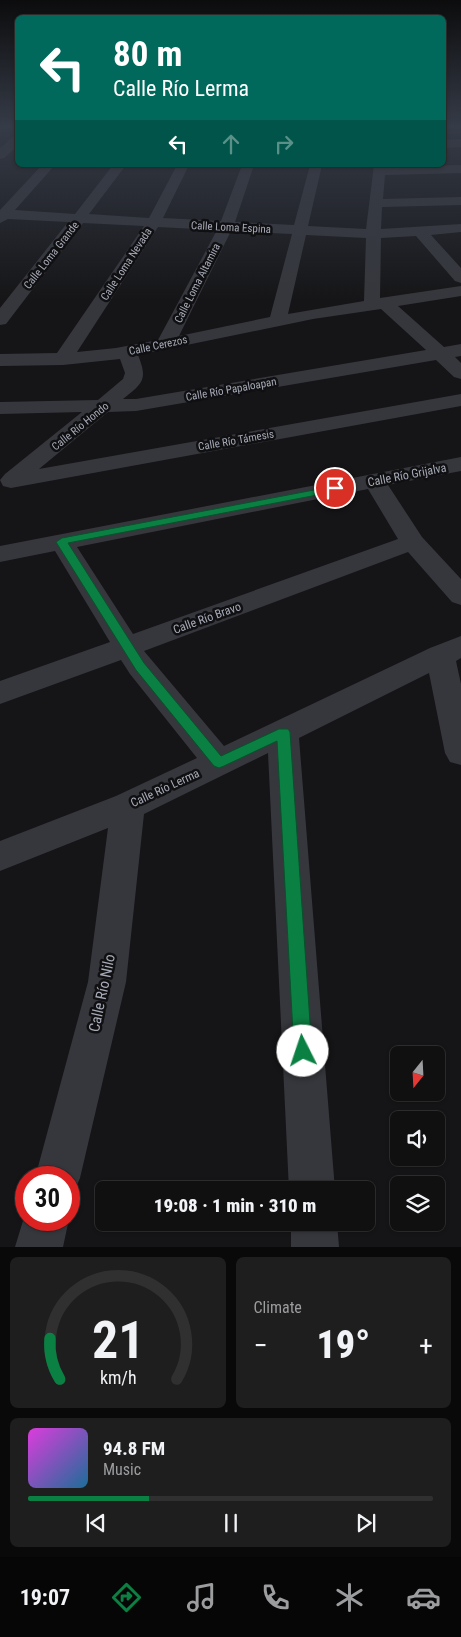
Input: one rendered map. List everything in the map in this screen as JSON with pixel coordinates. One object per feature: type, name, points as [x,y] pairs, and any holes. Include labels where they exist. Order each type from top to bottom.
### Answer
[{"type":"street","points":[[1,216],[31,184]]},
{"type":"street","name":"Calle Loma Grande","points":[[0,320],[105,184]]},
{"type":"street","name":"Calle Loma Nevada","points":[[63,359],[153,223],[172,184]]},
{"type":"street","name":"Calle Loma Altamira","points":[[166,343],[226,227],[241,184]]},
{"type":"street","points":[[278,320],[311,184]]},
{"type":"street","points":[[378,184],[374,234],[378,300],[461,373]]},
{"type":"street","points":[[375,203],[461,201]]},
{"type":"street","name":"Calle Loma Espina","points":[[1,216],[79,218],[374,234],[461,228]]},
{"type":"street","points":[[420,231],[461,278]]},
{"type":"street","name":"Calle Cerezos","points":[[0,360],[63,359],[127,351],[378,300],[461,287]]},
{"type":"street","name":"Calle Cerezos","points":[[378,300],[461,291]]},
{"type":"street","name":"Calle Río Papaloapan","points":[[0,408],[136,405],[461,350]]},
{"type":"street","name":"Calle Río Hondo","points":[[4,477],[35,462],[132,382],[135,373],[127,351]]},
{"type":"street","name":"Calle Río Támesis","points":[[4,477],[461,400]]},
{"type":"street","name":"Calle Río Grijalva","points":[[0,554],[461,464]]},
{"type":"street","points":[[374,481],[413,542],[461,596]]},
{"type":"street","points":[[62,542],[140,666],[219,762]]},
{"type":"street","name":"Calle Río Bravo","points":[[0,693],[413,542]]},
{"type":"street","points":[[450,650],[461,753]]},
{"type":"street","name":"Calle Río Lerma","points":[[0,856],[128,806],[450,650]]},
{"type":"street","points":[[283,732],[311,1181]]},
{"type":"street","name":"Calle Río Nilo","points":[[60,1166],[107,982],[128,806]]},
{"type":"street","points":[[40,1247],[44,1231]]},
{"type":"street","points":[[314,1231],[315,1247]]},
{"type":"route","points":[[303,1051],[283,732],[219,762],[140,666],[62,542],[335,488]]}]
